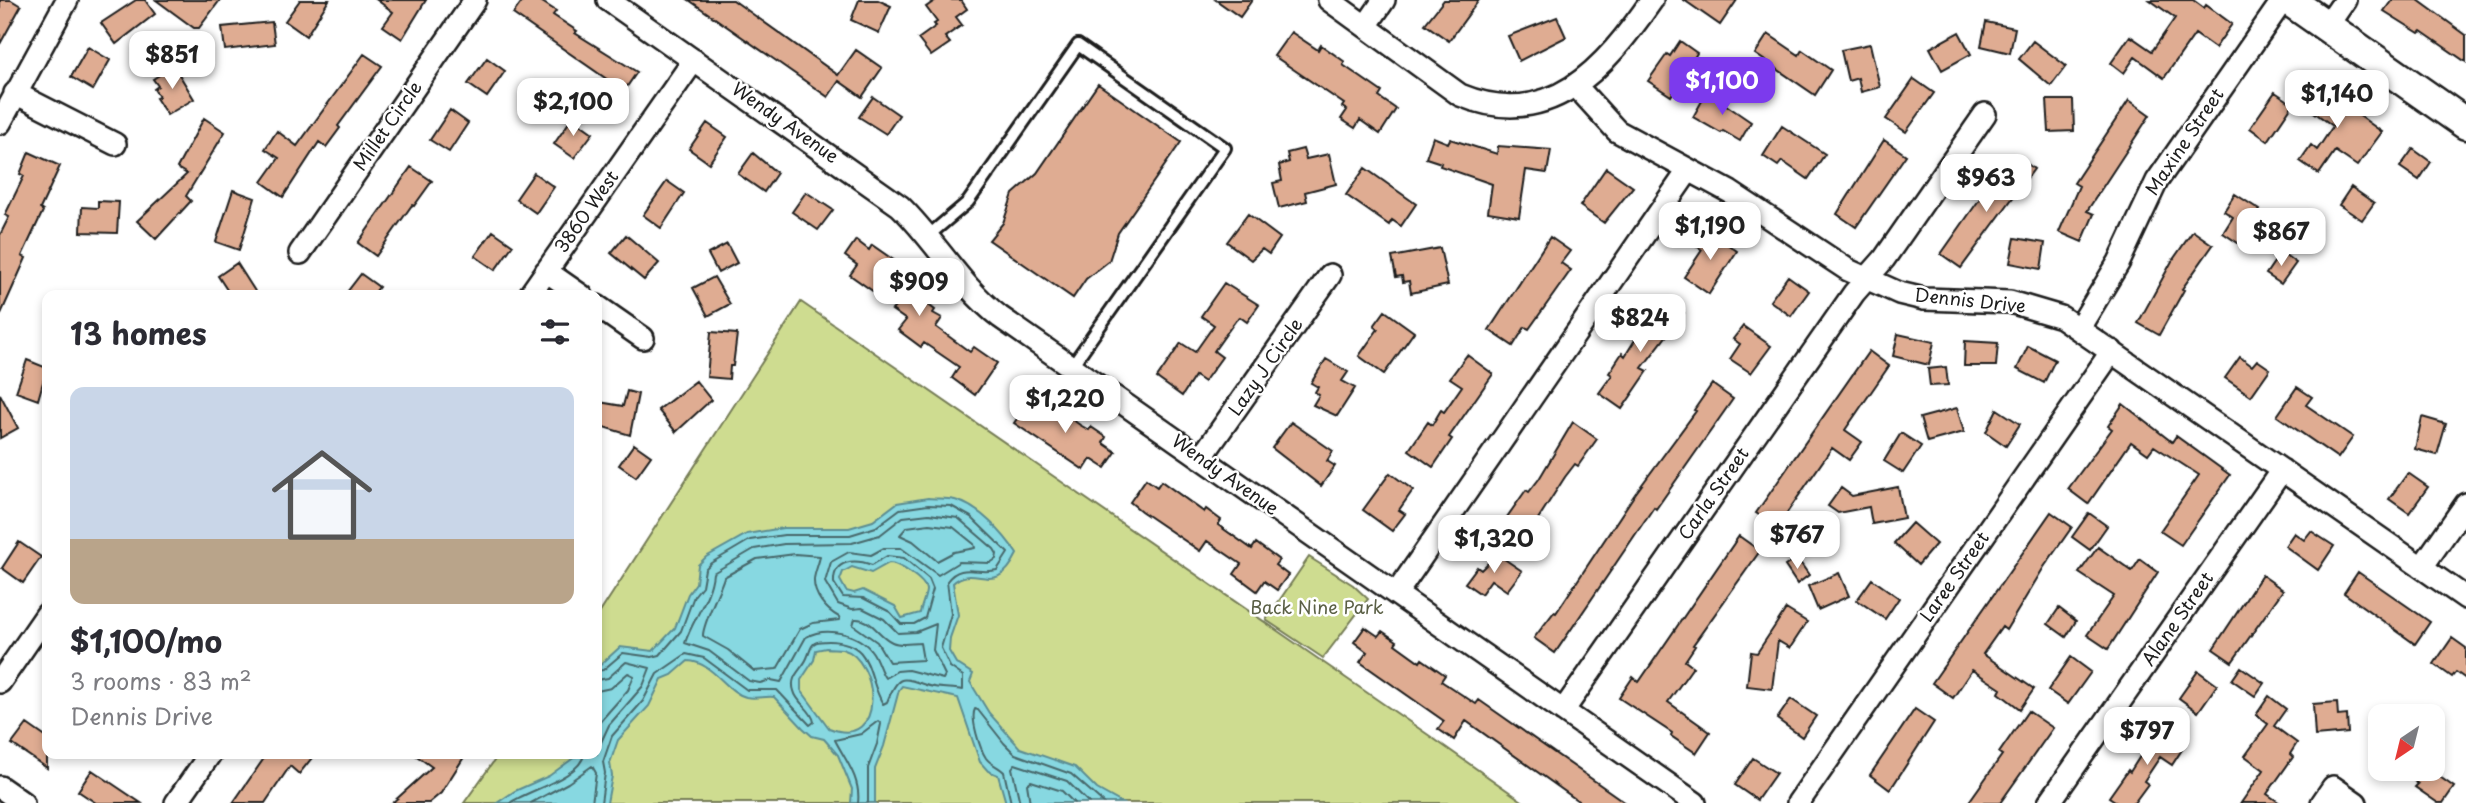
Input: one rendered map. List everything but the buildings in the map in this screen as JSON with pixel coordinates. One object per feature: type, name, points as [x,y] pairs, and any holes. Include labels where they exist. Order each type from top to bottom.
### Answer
[{"type":"main road","points":[[2289,0],[2466,124]]},
{"type":"street","points":[[0,122],[67,0]]},
{"type":"street","name":"Millet Circle","points":[[300,253],[475,0]]},
{"type":"street","name":"Wendy Avenue","points":[[608,0],[900,205],[980,301],[1695,803]]},
{"type":"street","points":[[1329,0],[1446,85],[1477,102],[1508,108],[1541,104],[1575,85],[1597,66],[1652,0]]},
{"type":"street","points":[[1366,26],[1384,0]]},
{"type":"street","name":"Maxine Street","points":[[2079,328],[2119,262],[2151,191],[2283,0]]},
{"type":"street","points":[[2327,26],[2345,0]]},
{"type":"street","name":"3860 West","points":[[533,290],[694,60]]},
{"type":"street","name":"Dennis Drive","points":[[1575,85],[1617,131],[1730,192],[1848,270],[1899,293],[1924,299],[2023,304],[2061,317],[2466,598]]},
{"type":"street","points":[[15,93],[115,144]]},
{"type":"street","name":"Carla Street","points":[[1563,711],[1985,114]]},
{"type":"street","points":[[1396,594],[1688,171]]},
{"type":"street","points":[[546,271],[573,290]]},
{"type":"street","name":"Lazy J Circle","points":[[1201,458],[1330,275]]},
{"type":"street","points":[[602,309],[643,338]]},
{"type":"street","name":"Laree Street","points":[[1798,803],[2112,351]]},
{"type":"street","name":"Alane Street","points":[[2049,803],[2282,470]]},
{"type":"street","points":[[2422,567],[2466,504]]},
{"type":"street","points":[[0,682],[42,621]]},
{"type":"street","points":[[176,803],[207,759]]},
{"type":"street","points":[[0,787],[23,803]]},
{"type":"street","points":[[2322,803],[2333,787],[2356,803]]},
{"type":"lane","points":[[928,236],[968,202],[1078,45],[1225,148],[1071,367]]},
{"type":"green space","points":[[801,302],[1525,803],[464,803],[495,759],[602,759],[602,609]]},
{"type":"green space","name":"Back Nine Park","points":[[1309,557],[1353,585],[1368,599],[1323,658],[1266,620]]},
{"type":"water","points":[[928,498],[952,499],[973,508],[998,530],[1017,554],[1009,568],[1001,575],[993,578],[970,576],[953,583],[958,615],[950,638],[949,651],[956,663],[973,674],[970,682],[989,713],[1020,748],[1075,767],[1097,789],[1122,803],[1006,803],[998,775],[988,771],[980,762],[958,698],[902,686],[875,769],[875,803],[851,803],[852,789],[838,755],[824,739],[812,736],[774,697],[746,697],[705,666],[688,661],[672,675],[662,679],[649,706],[618,740],[610,763],[612,776],[607,803],[497,803],[515,791],[549,776],[572,759],[602,759],[602,663],[620,647],[653,651],[675,628],[688,594],[696,583],[698,565],[706,557],[747,534],[783,528],[849,528],[873,521],[897,503]],"holes":[[[889,563],[921,582],[926,590],[920,613],[902,618],[895,606],[863,590],[854,593],[846,591],[840,580],[843,572],[852,567],[871,573]],[[842,649],[855,656],[870,684],[869,716],[861,727],[848,732],[829,728],[801,690],[801,680],[814,660],[816,650]]]}]
